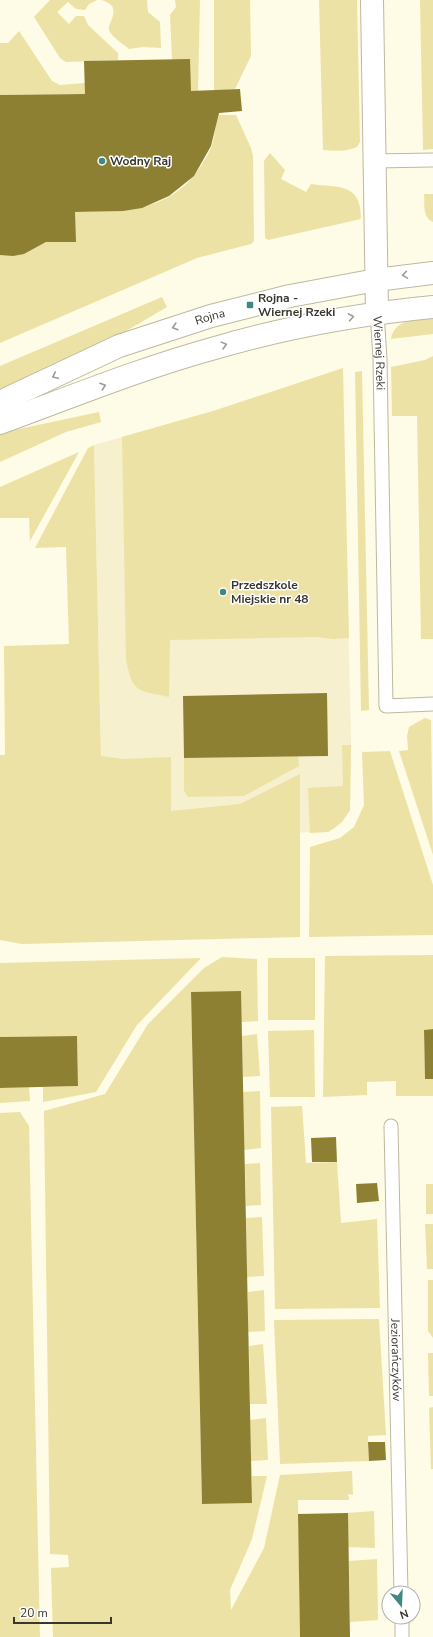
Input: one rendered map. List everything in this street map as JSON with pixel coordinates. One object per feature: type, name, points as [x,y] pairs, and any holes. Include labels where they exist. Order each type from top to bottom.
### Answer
[{"type":"street","name":"Wiernej Rzeki","points":[[372,0],[377,312]]},
{"type":"street","name":"Rojna","points":[[0,402],[102,353],[155,333],[250,305],[376,280],[433,273]]},
{"type":"street","points":[[0,423],[215,348],[310,324],[377,312],[433,307]]},
{"type":"lane","points":[[374,161],[433,160]]},
{"type":"lane","name":"Wiernej Rzeki","points":[[377,312],[380,359],[386,706],[433,704]]},
{"type":"lane","name":"Jeziorańczyków","points":[[391,1126],[401,1585]]},
{"type":"lane","points":[[402,1625],[402,1637]]},
{"type":"shaded area","points":[[50,0],[97,0],[89,4],[85,10],[76,9],[68,2],[57,12],[69,24],[76,16],[84,16],[88,25],[118,53],[118,60],[66,62],[60,58],[34,17]]},
{"type":"shaded area","points":[[101,0],[147,0],[148,12],[160,22],[161,48],[143,47],[129,49],[110,33],[109,27],[114,10],[112,6]]},
{"type":"shaded area","points":[[175,0],[200,0],[198,91],[191,91],[172,60],[170,15],[176,7]]},
{"type":"shaded area","points":[[214,0],[250,0],[251,56],[235,89],[214,91]]},
{"type":"shaded area","points":[[319,0],[357,0],[360,142],[357,147],[349,150],[323,150]]},
{"type":"shaded area","points":[[420,0],[433,0],[433,149],[423,150]]},
{"type":"shaded area","points":[[19,31],[52,81],[60,85],[85,83],[85,94],[0,95],[0,43],[8,43]]},
{"type":"shaded area","points":[[218,115],[236,115],[251,148],[253,156],[254,241],[251,244],[197,258],[0,343],[0,255],[24,254],[46,242],[53,242],[75,212],[97,212],[137,208],[155,203],[171,196],[186,184],[199,169],[211,148]]},
{"type":"shaded area","points":[[270,153],[285,170],[281,179],[306,192],[311,184],[339,187],[353,193],[357,198],[360,207],[361,219],[268,240],[265,238],[264,161]]},
{"type":"shaded area","points":[[424,194],[433,194],[433,222],[429,220],[426,214]]},
{"type":"shaded area","points":[[162,297],[167,307],[121,334],[0,395],[0,366]]},
{"type":"shaded area","points":[[433,316],[433,334],[391,339],[393,332],[401,324],[413,319]]},
{"type":"shaded area","points":[[433,356],[433,639],[421,639],[417,416],[392,416],[391,367],[425,360]]},
{"type":"shaded area","points":[[343,368],[349,638],[333,639],[317,637],[170,640],[169,697],[138,689],[131,679],[126,660],[122,437],[213,411]]},
{"type":"shaded area","points":[[362,371],[369,710],[361,711],[355,372]]},
{"type":"shaded area","name":"Przedszkole Miejskie nr 48","points":[[343,399],[351,740],[350,810],[342,822],[333,829],[321,832],[103,836],[94,445],[213,411]]},
{"type":"shaded area","points":[[99,412],[101,422],[66,432],[0,462],[0,433]]},
{"type":"shaded area","points":[[94,445],[101,756],[123,759],[171,757],[171,811],[240,804],[300,774],[300,937],[22,944],[0,940],[0,755],[5,755],[4,646],[69,644],[66,547],[35,548],[88,448]]},
{"type":"shaded area","points":[[79,452],[30,541],[29,518],[0,518],[0,487]]},
{"type":"shaded area","points":[[425,718],[431,720],[433,855],[399,751],[408,750],[407,736],[409,727]]},
{"type":"shaded area","points":[[342,745],[351,745],[350,810],[342,822],[328,832],[310,833],[308,788],[343,786]]},
{"type":"shaded area","points":[[390,751],[433,885],[433,935],[309,937],[310,847],[340,838],[354,827],[364,805],[362,752]]},
{"type":"shaded area","points":[[298,756],[299,766],[244,796],[188,797],[184,791],[184,758]]},
{"type":"shaded area","points":[[433,955],[433,1029],[424,1030],[425,1079],[433,1079],[433,1096],[396,1096],[396,1081],[367,1082],[367,1095],[323,1097],[325,956]]},
{"type":"shaded area","points":[[222,957],[257,959],[258,1021],[242,1022],[191,993],[202,1504],[252,1503],[252,1476],[267,1476],[252,1539],[230,1590],[231,1610],[264,1548],[280,1475],[352,1471],[353,1495],[348,1494],[349,1500],[298,1500],[300,1637],[53,1637],[51,1568],[69,1567],[68,1555],[50,1554],[44,1111],[105,1094],[148,1024],[204,968]]},
{"type":"shaded area","points":[[201,958],[137,1025],[96,1092],[43,1102],[43,1087],[78,1086],[77,1036],[0,1037],[0,963]]},
{"type":"shaded area","points":[[268,958],[315,958],[315,1020],[268,1020]]},
{"type":"shaded area","points":[[314,1030],[315,1097],[270,1097],[268,1031]]},
{"type":"shaded area","points":[[257,1034],[260,1076],[243,1077],[242,1036]]},
{"type":"shaded area","points":[[29,1087],[30,1101],[0,1103],[0,1088]]},
{"type":"shaded area","points":[[260,1091],[261,1148],[244,1150],[243,1092]]},
{"type":"shaded area","points":[[302,1106],[306,1163],[337,1162],[341,1223],[377,1219],[380,1308],[275,1309],[271,1107]]},
{"type":"shaded area","points":[[20,1112],[29,1126],[40,1637],[0,1637],[0,1113]]},
{"type":"shaded area","points":[[260,1163],[261,1205],[246,1206],[245,1164]]},
{"type":"shaded area","points":[[426,1184],[433,1184],[433,1214],[426,1214]]},
{"type":"shaded area","points":[[262,1217],[264,1276],[247,1277],[246,1218]]},
{"type":"shaded area","points":[[425,1224],[433,1224],[433,1269],[427,1269]]},
{"type":"shaded area","points":[[428,1280],[433,1280],[433,1338],[428,1331]]},
{"type":"shaded area","points":[[264,1290],[265,1331],[248,1332],[248,1292]]},
{"type":"shaded area","points":[[379,1319],[386,1435],[368,1436],[369,1461],[280,1464],[274,1320]]},
{"type":"shaded area","points":[[263,1344],[267,1404],[250,1404],[249,1346]]},
{"type":"shaded area","points":[[428,1353],[433,1353],[433,1396],[429,1396]]},
{"type":"shaded area","points":[[433,1407],[433,1469],[431,1469],[429,1408]]},
{"type":"shaded area","points":[[266,1418],[268,1460],[251,1461],[250,1420]]},
{"type":"shaded area","points":[[374,1511],[375,1548],[348,1547],[348,1513]]},
{"type":"shaded area","points":[[377,1559],[378,1620],[350,1622],[349,1561]]},
{"type":"building","name":"Wodny Raj","points":[[190,59],[191,91],[240,89],[242,111],[219,113],[211,146],[194,176],[169,196],[142,208],[123,211],[75,212],[76,242],[46,242],[24,254],[13,256],[0,255],[0,95],[85,94],[84,61]]},
{"type":"building","points":[[327,693],[328,756],[184,758],[183,696]]},
{"type":"building","points":[[241,991],[252,1503],[202,1504],[191,992]]},
{"type":"building","points":[[433,1029],[433,1079],[425,1079],[424,1030]]},
{"type":"building","points":[[77,1036],[78,1086],[0,1088],[0,1037]]},
{"type":"building","points":[[336,1137],[337,1162],[312,1162],[311,1138]]},
{"type":"building","points":[[377,1183],[379,1201],[357,1203],[356,1184]]},
{"type":"building","points":[[368,1442],[385,1442],[386,1460],[369,1461]]},
{"type":"building","points":[[348,1513],[350,1637],[300,1637],[298,1514]]},
{"type":"place","name":"Wodny Raj","points":[[102,161]]},
{"type":"place","name":"Rojna - Wiernej Rzeki","points":[[250,305]]},
{"type":"place","name":"Przedszkole Miejskie nr 48","points":[[223,592]]}]
